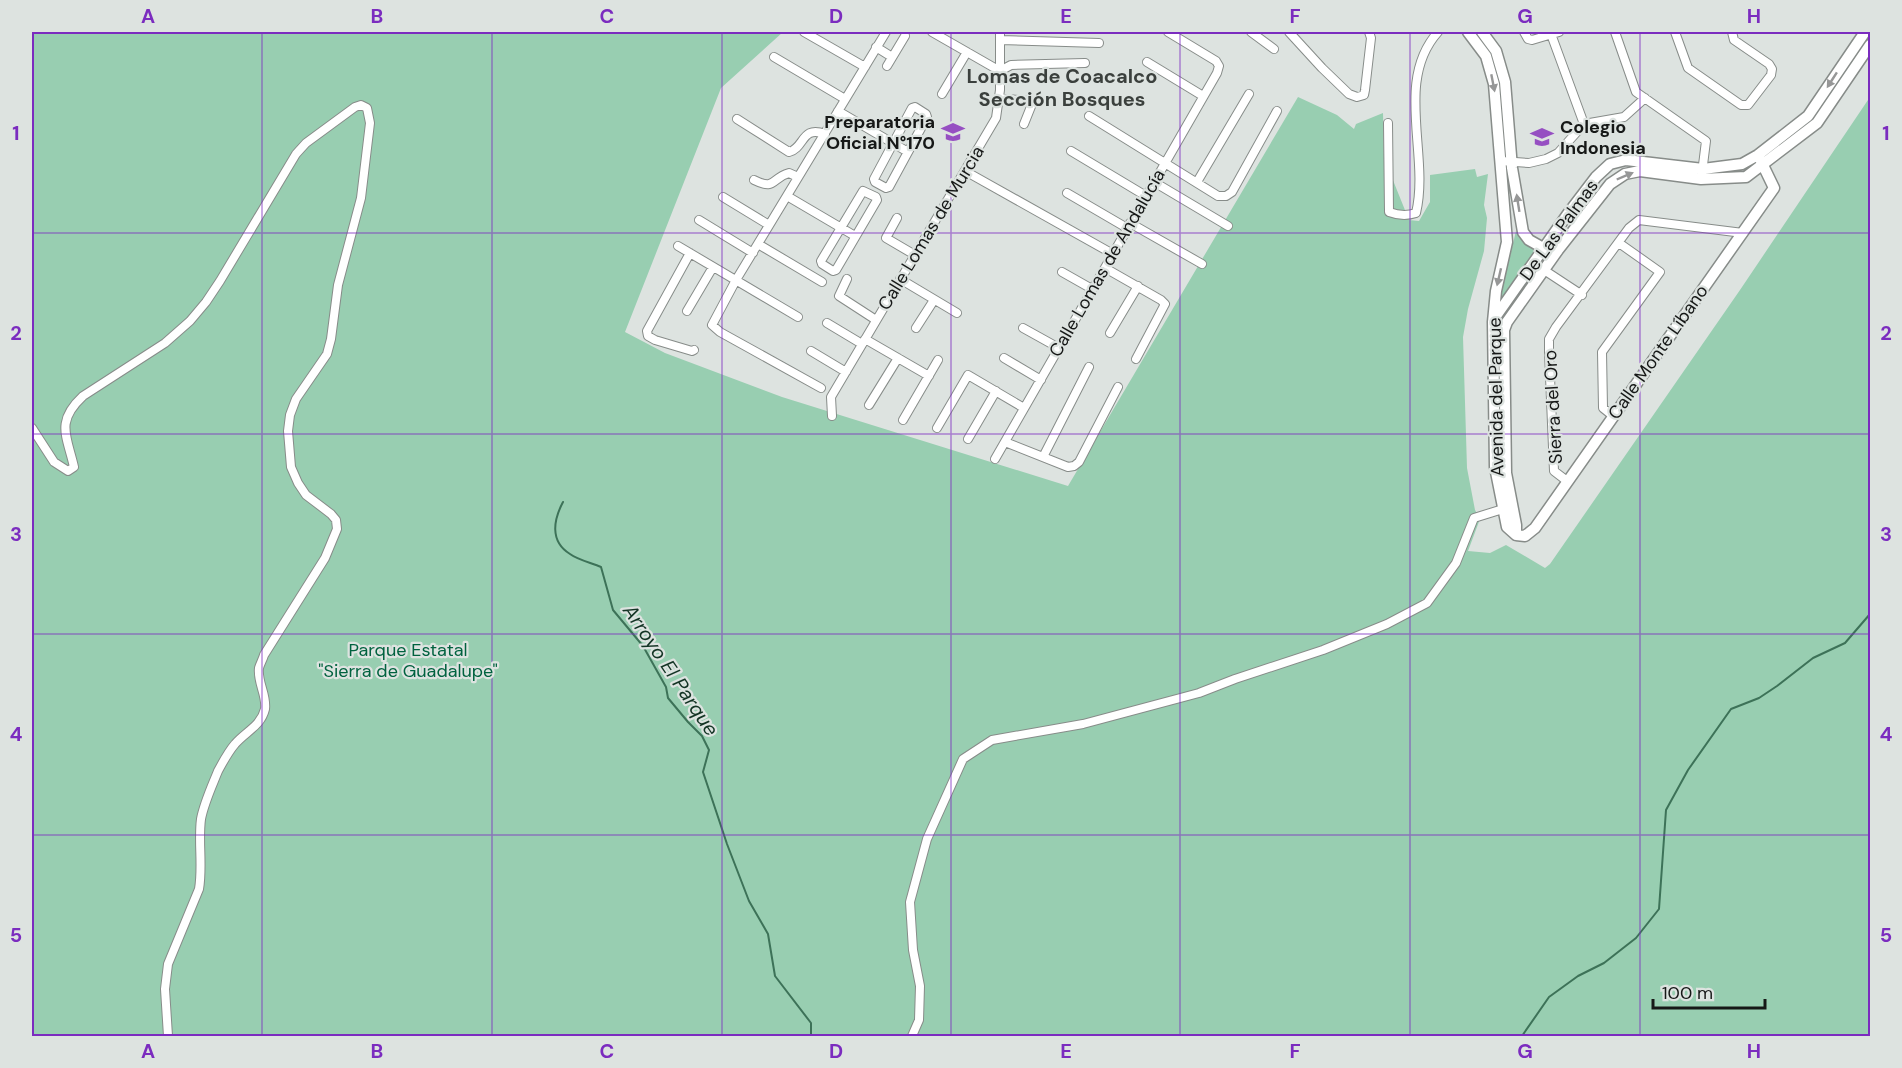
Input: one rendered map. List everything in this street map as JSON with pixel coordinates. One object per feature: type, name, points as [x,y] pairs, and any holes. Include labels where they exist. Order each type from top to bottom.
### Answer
[{"type":"street","points":[[804,32],[864,66]]},
{"type":"street","points":[[821,388],[720,332],[712,325],[736,280],[886,32]]},
{"type":"street","points":[[932,32],[1000,70],[1011,65],[1086,63]]},
{"type":"street","name":"Calle Lomas de Andalucía","points":[[995,459],[1217,73],[1219,66],[1216,61],[1168,32]]},
{"type":"street","points":[[1251,32],[1274,50]]},
{"type":"street","points":[[1289,32],[1349,94],[1357,97],[1364,95],[1365,90],[1371,38],[1369,32]]},
{"type":"street","points":[[1388,123],[1389,212],[1394,214],[1416,213],[1419,183],[1416,92],[1421,57],[1438,32]]},
{"type":"street","name":"Avenida del Parque","points":[[1468,32],[1486,56],[1494,84],[1506,162],[1523,232],[1529,240],[1545,249]]},
{"type":"street","name":"Avenida del Parque","points":[[1482,32],[1497,51],[1505,82],[1507,242],[1496,291],[1493,322],[1499,363],[1506,473],[1516,535]]},
{"type":"street","points":[[1615,32],[1636,92],[1706,141],[1702,174]]},
{"type":"street","points":[[1675,32],[1688,68],[1742,105],[1748,105],[1771,75],[1772,69],[1769,64],[1734,40],[1732,32]]},
{"type":"street","name":"De Las Palmas","points":[[1813,120],[1865,32]]},
{"type":"street","points":[[1526,35],[1555,33],[1584,124]]},
{"type":"street","points":[[887,66],[905,36]]},
{"type":"street","points":[[1000,36],[1099,43]]},
{"type":"street","name":"Calle Lomas de Murcia","points":[[832,416],[831,397],[996,118],[999,98],[1000,36]]},
{"type":"street","name":"De Las Palmas","points":[[1558,250],[1610,184],[1624,174],[1640,171],[1746,177],[1760,160],[1813,120],[1870,45]]},
{"type":"street","points":[[876,48],[892,57]]},
{"type":"street","points":[[942,94],[967,52]]},
{"type":"street","points":[[774,57],[845,99]]},
{"type":"street","points":[[1147,62],[1203,96]]},
{"type":"street","points":[[1197,182],[1249,94]]},
{"type":"street","points":[[999,98],[1029,101],[1032,104],[1024,124]]},
{"type":"street","points":[[1506,162],[1528,163],[1546,159],[1558,153],[1584,124],[1624,117],[1645,98]]},
{"type":"street","points":[[32,428],[54,462],[68,471],[72,470],[74,467],[65,437],[65,422],[75,404],[83,396],[165,343],[190,321],[220,281],[296,154],[306,143],[355,107],[361,105],[368,108],[370,123],[361,198],[338,285],[331,339],[327,354],[296,399],[290,415],[288,431],[291,467],[298,483],[306,495],[331,514],[336,520],[337,529],[325,558],[264,655],[259,668],[259,679],[265,699],[265,710],[260,721],[228,753],[204,808],[201,820],[199,889],[168,964],[165,977],[168,1036]]},
{"type":"street","points":[[915,107],[926,114],[927,117],[889,187],[886,188],[874,179],[893,143],[912,108],[915,107]]},
{"type":"street","points":[[838,111],[908,152]]},
{"type":"street","points":[[1089,116],[1218,196],[1226,196],[1232,192],[1277,111]]},
{"type":"street","points":[[737,119],[789,152],[796,149],[806,134],[817,131],[825,134]]},
{"type":"street","points":[[1071,151],[1146,196]]},
{"type":"street","name":"De Las Palmas","points":[[1493,322],[1496,314],[1570,212],[1596,177],[1610,164],[1626,160],[1702,174]]},
{"type":"street","name":"Calle Monte Líbano","points":[[1516,535],[1525,536],[1531,533],[1774,188],[1760,160]]},
{"type":"street","points":[[965,171],[1113,254]]},
{"type":"street","points":[[754,180],[765,186],[789,172],[798,177]]},
{"type":"street","points":[[1154,183],[1228,226]]},
{"type":"street","points":[[866,191],[876,197],[877,200],[835,271],[822,264],[821,261],[841,228],[862,192],[866,191]]},
{"type":"street","points":[[1067,193],[1202,264]]},
{"type":"street","points":[[787,196],[855,236]]},
{"type":"street","points":[[723,197],[770,225]]},
{"type":"street","points":[[1570,212],[1582,219]]},
{"type":"street","points":[[897,218],[886,238],[915,255]]},
{"type":"street","points":[[699,220],[753,252]]},
{"type":"street","name":"Sierra del Oro","points":[[1567,481],[1554,471],[1549,339],[1556,327],[1582,295],[1629,228],[1639,220],[1743,233]]},
{"type":"street","points":[[1613,416],[1603,408],[1602,352],[1660,272],[1619,243]]},
{"type":"street","points":[[758,244],[822,282]]},
{"type":"street","points":[[678,246],[798,317]]},
{"type":"street","name":"Avenida del Parque","points":[[1516,535],[1506,527],[1495,467],[1499,363],[1505,326],[1558,250]]},
{"type":"street","points":[[690,253],[647,331],[648,336],[655,340],[694,350]]},
{"type":"street","points":[[687,311],[713,267]]},
{"type":"street","points":[[1105,268],[1161,300],[1165,307],[1136,359]]},
{"type":"street","points":[[1544,270],[1582,295]]},
{"type":"street","points":[[1062,272],[1092,290]]},
{"type":"street","points":[[848,279],[839,296],[876,320]]},
{"type":"street","points":[[900,279],[957,313]]},
{"type":"street","points":[[1110,333],[1138,286]]},
{"type":"street","points":[[916,328],[934,300]]},
{"type":"street","points":[[827,323],[929,376]]},
{"type":"street","points":[[1023,328],[1059,348]]},
{"type":"street","points":[[811,351],[846,372]]},
{"type":"street","points":[[869,405],[898,358]]},
{"type":"street","points":[[1004,358],[1041,380]]},
{"type":"street","points":[[903,420],[938,360]]},
{"type":"street","points":[[1042,457],[1089,367]]},
{"type":"street","points":[[937,428],[966,376],[970,375],[1024,408]]},
{"type":"street","points":[[1005,442],[1068,467],[1074,466],[1079,462],[1118,387]]},
{"type":"street","points":[[968,439],[996,391]]},
{"type":"street","points":[[912,1036],[919,1020],[920,986],[913,950],[910,902],[927,839],[963,759],[992,740],[1083,724],[1199,693],[1334,646],[1388,624],[1427,603],[1456,563],[1474,518],[1503,509]]},
{"type":"green space","name":"Parque Estatal \"Sierra de Guadalupe\"","points":[[32,32],[783,32],[721,88],[625,332],[665,353],[782,397],[1068,486],[1298,97],[1337,115],[1354,129],[1356,124],[1383,113],[1384,158],[1409,220],[1419,221],[1430,202],[1430,175],[1475,169],[1477,177],[1488,174],[1484,205],[1487,218],[1484,251],[1463,337],[1467,468],[1475,510],[1480,519],[1468,551],[1490,553],[1506,545],[1545,568],[1740,290],[1870,97],[1870,1036],[32,1036]]},
{"type":"green space","points":[[1516,231],[1527,243],[1544,250],[1497,310]]},
{"type":"waterway","name":"Arroyo El Parque","points":[[563,502],[557,515],[555,530],[559,543],[573,556],[601,567],[613,610],[643,646],[666,687],[668,698],[702,736],[709,750],[703,772],[727,844],[749,901],[768,934],[775,976],[811,1023],[811,1036]]},
{"type":"waterway","points":[[1522,1036],[1549,997],[1578,976],[1604,963],[1636,938],[1659,909],[1666,810],[1688,770],[1731,709],[1759,698],[1813,658],[1845,643],[1870,614]]},
{"type":"place","name":"Preparatoria Oficial N°170","points":[[953,132]]},
{"type":"place","name":"Colegio Indonesia","points":[[1542,137]]},
{"type":"district","name":"Lomas de Coacalco Sección Bosques","points":[[1062,88]]}]
